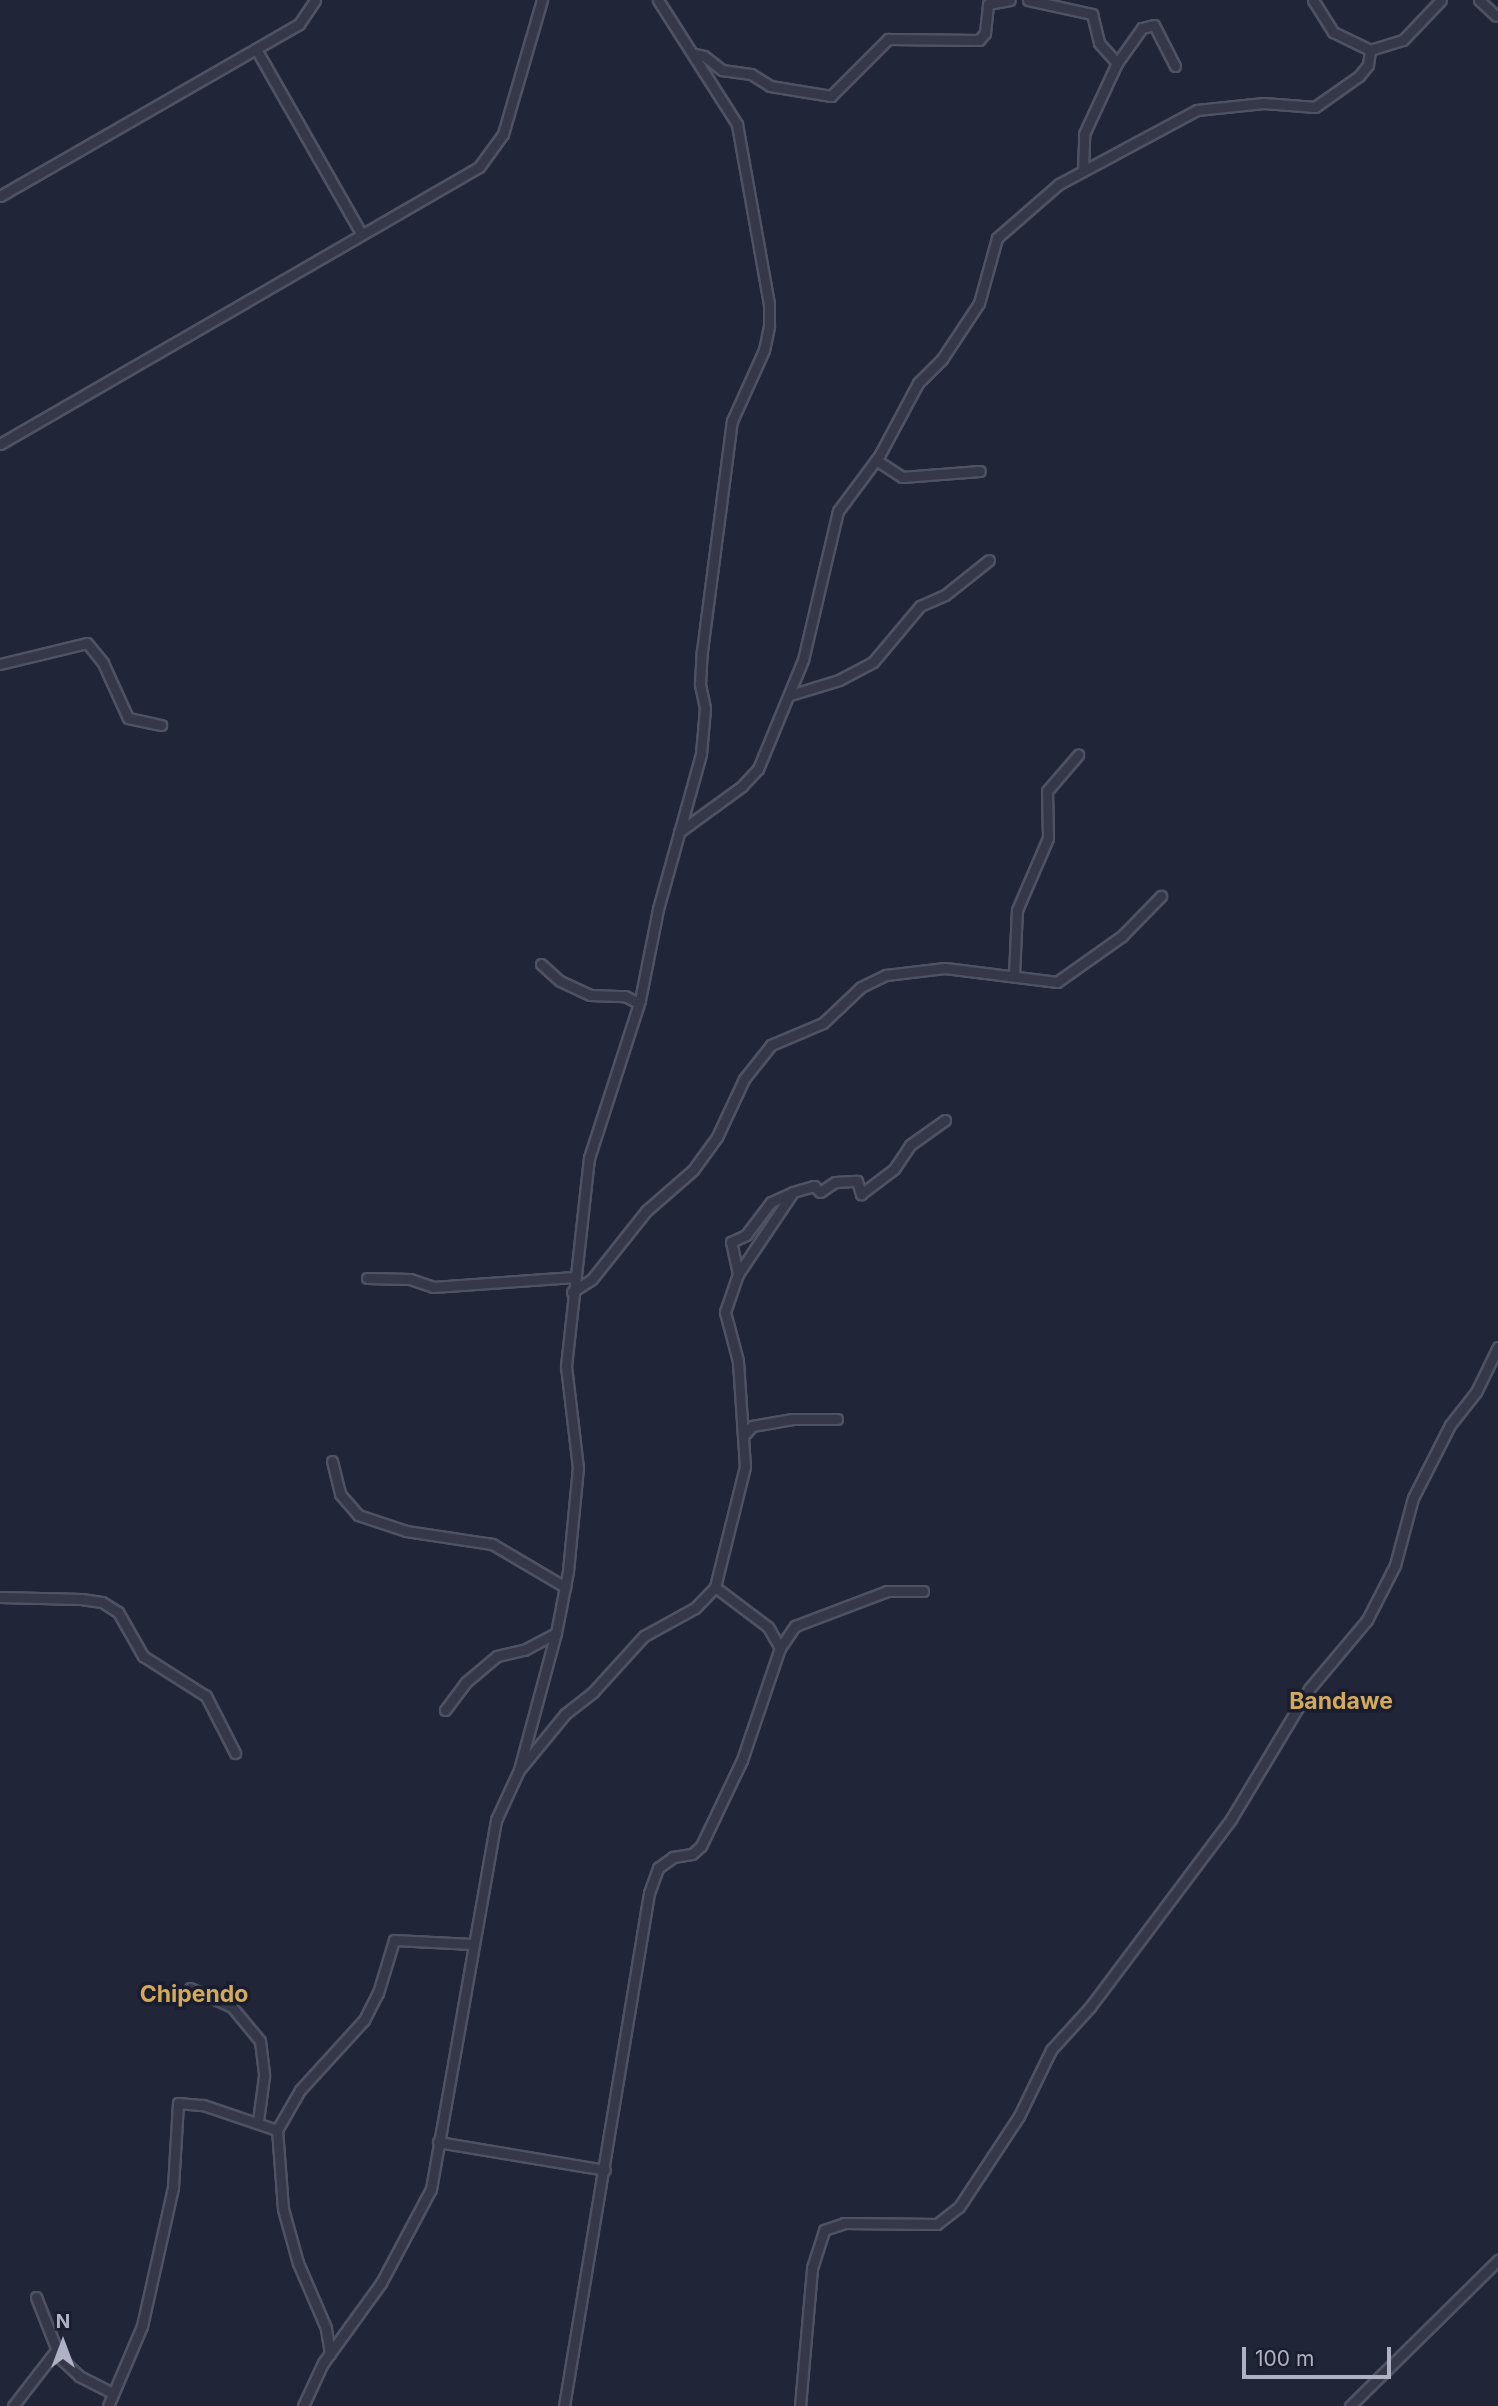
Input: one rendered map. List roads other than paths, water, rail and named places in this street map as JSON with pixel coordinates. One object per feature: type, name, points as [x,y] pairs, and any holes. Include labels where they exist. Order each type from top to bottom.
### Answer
[{"type":"street","points":[[0,196],[299,24],[316,0]]},
{"type":"street","points":[[0,444],[360,233],[479,167],[496,150],[516,101],[542,0]]},
{"type":"street","points":[[303,2406],[330,2354],[381,2283],[431,2189],[472,1944],[496,1821],[519,1770],[556,1633],[565,1587],[578,1468],[566,1377],[572,1292],[592,1139],[638,1003],[705,729],[702,651],[732,421],[764,349],[769,318],[743,143],[730,107],[658,0]]},
{"type":"street","points":[[694,54],[704,56],[722,70],[751,74],[770,86],[831,96],[888,39],[979,40],[985,33],[988,4],[1010,0]]},
{"type":"street","points":[[1028,0],[1092,14],[1099,43],[1117,63]]},
{"type":"street","points":[[1313,0],[1333,32],[1370,50],[1403,40],[1441,0]]},
{"type":"street","points":[[1479,0],[1496,16]]},
{"type":"street","points":[[1083,171],[1084,134],[1117,63],[1142,28],[1154,25],[1175,66]]},
{"type":"street","points":[[256,49],[360,233]]},
{"type":"street","points":[[679,832],[752,777],[790,695],[838,511],[876,460],[918,383],[942,359],[979,303],[997,238],[1050,191],[1197,110],[1264,103],[1315,107],[1359,76],[1368,65],[1370,50]]},
{"type":"street","points":[[876,460],[902,477],[980,471]]},
{"type":"street","points":[[790,695],[839,680],[873,663],[920,606],[945,595],[989,560]]},
{"type":"street","points":[[0,664],[86,643],[103,663],[128,718],[161,726]]},
{"type":"street","points":[[1014,975],[1017,910],[1048,838],[1047,791],[1078,755]]},
{"type":"street","points":[[572,1292],[592,1279],[646,1211],[694,1170],[717,1137],[744,1079],[771,1045],[823,1023],[861,987],[886,975],[946,968],[1014,975],[1048,983],[1065,978],[1122,936],[1161,896]]},
{"type":"street","points":[[541,964],[560,981],[590,995],[625,996],[638,1003]]},
{"type":"street","points":[[738,1274],[731,1242],[746,1236],[771,1202],[814,1186],[820,1192],[835,1182],[857,1181],[861,1194],[894,1168],[910,1145],[945,1120]]},
{"type":"street","points":[[519,1770],[565,1714],[593,1692],[645,1636],[695,1608],[715,1587],[741,1489],[746,1433],[738,1361],[725,1312],[738,1274],[793,1192]]},
{"type":"street","points":[[367,1278],[410,1279],[433,1287],[574,1277]]},
{"type":"street","points":[[800,2406],[812,2267],[824,2230],[844,2223],[937,2224],[960,2207],[1019,2116],[1051,2050],[1090,2007],[1231,1819],[1309,1689],[1367,1620],[1395,1565],[1413,1498],[1450,1425],[1476,1392],[1498,1347]]},
{"type":"street","points":[[746,1433],[752,1426],[792,1419],[837,1419]]},
{"type":"street","points":[[332,1461],[340,1494],[358,1515],[406,1531],[492,1544],[565,1587]]},
{"type":"street","points":[[715,1587],[768,1627],[780,1648]]},
{"type":"street","points":[[564,2406],[649,1893],[658,1868],[673,1857],[692,1854],[701,1846],[742,1760],[780,1648],[795,1626],[887,1591],[923,1591]]},
{"type":"street","points":[[0,1597],[81,1599],[102,1602],[118,1612],[143,1656],[206,1696],[235,1753]]},
{"type":"street","points":[[445,1710],[466,1682],[497,1656],[524,1650],[556,1633]]},
{"type":"street","points":[[330,2354],[326,2328],[299,2263],[283,2209],[277,2130],[300,2090],[364,2020],[378,1993],[394,1940],[472,1944]]},
{"type":"street","points":[[190,1988],[232,2007],[260,2041],[264,2076],[258,2121]]},
{"type":"street","points":[[108,2406],[142,2326],[173,2187],[178,2103],[258,2121],[277,2130]]},
{"type":"street","points":[[438,2142],[605,2170]]},
{"type":"street","points":[[1350,2406],[1498,2260]]},
{"type":"street","points":[[36,2297],[60,2358],[76,2373],[112,2393]]},
{"type":"street","points":[[13,2406],[58,2348]]},
{"type":"district","name":"Bandawe","points":[[1341,1701]]},
{"type":"district","name":"Chipendo","points":[[194,1994]]}]
